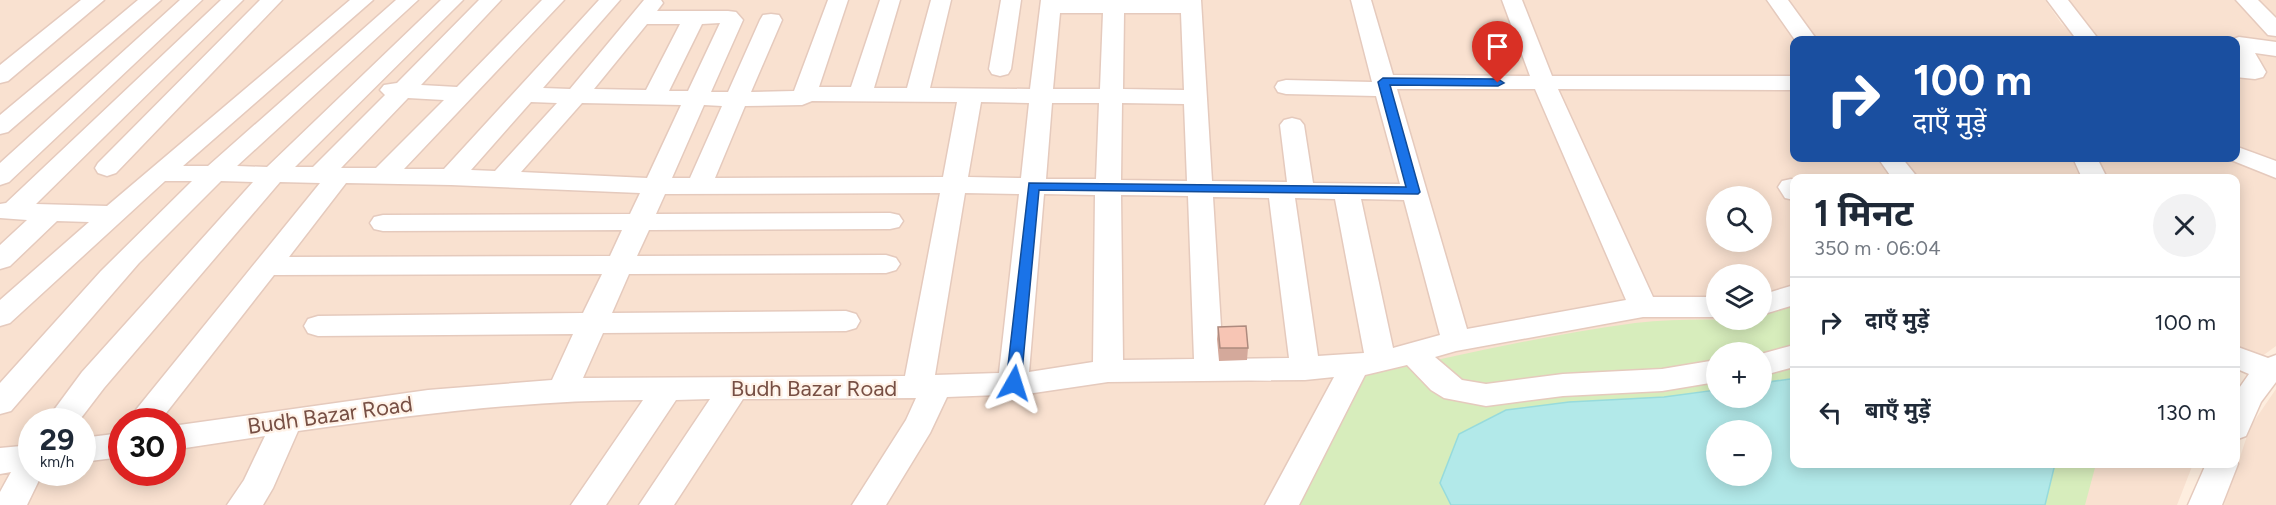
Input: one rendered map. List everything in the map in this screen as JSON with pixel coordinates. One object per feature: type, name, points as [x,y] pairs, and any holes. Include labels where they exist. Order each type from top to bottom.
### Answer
[{"type":"street","points":[[2,73],[94,0]]},
{"type":"street","points":[[4,121],[151,0]]},
{"type":"street","points":[[0,177],[192,0]]},
{"type":"street","points":[[6,211],[105,122],[233,0]]},
{"type":"street","points":[[107,168],[272,0]]},
{"type":"street","points":[[0,316],[159,173],[363,0]]},
{"type":"street","points":[[0,403],[119,269],[215,174],[408,0]]},
{"type":"street","points":[[71,408],[273,175],[358,89],[453,0]]},
{"type":"street","points":[[152,408],[266,266],[330,175],[403,91],[490,0]]},
{"type":"street","points":[[382,176],[554,0]]},
{"type":"street","points":[[451,177],[610,0]]},
{"type":"street","points":[[502,179],[576,96],[656,0]]},
{"type":"street","points":[[525,95],[802,98],[838,0]]},
{"type":"street","points":[[860,95],[890,0]]},
{"type":"street","points":[[917,95],[941,0]]},
{"type":"street","points":[[1000,69],[1011,0]]},
{"type":"street","points":[[1360,0],[1455,341]]},
{"type":"street","points":[[1512,0],[1544,83],[1643,307]]},
{"type":"street","points":[[1777,0],[1803,36]]},
{"type":"street","points":[[2057,0],[2085,36]]},
{"type":"street","points":[[2246,0],[2276,30]]},
{"type":"street","points":[[1014,383],[1051,4],[1114,8],[1191,4],[1209,369]]},
{"type":"street","points":[[1108,371],[1108,186],[1114,8]]},
{"type":"street","points":[[562,390],[732,20],[728,17],[642,18]]},
{"type":"street","points":[[654,98],[694,18]]},
{"type":"street","points":[[699,186],[771,20]]},
{"type":"street","points":[[2240,44],[2276,49]]},
{"type":"street","points":[[2240,47],[2255,73],[2240,71]]},
{"type":"street","points":[[1287,87],[1544,83],[1790,83]]},
{"type":"street","points":[[264,85],[462,94]]},
{"type":"street","points":[[805,94],[1196,97]]},
{"type":"street","points":[[868,505],[919,425],[927,387],[954,185],[970,96]]},
{"type":"street","points":[[4,121],[105,122]]},
{"type":"street","points":[[1292,125],[1291,190],[1305,369]]},
{"type":"street","points":[[2240,155],[2276,170]]},
{"type":"street","points":[[159,173],[451,177],[654,186],[1108,186],[1414,192]]},
{"type":"street","points":[[735,265],[762,186]]},
{"type":"street","points":[[1282,505],[1368,363],[1346,190]]},
{"type":"street","points":[[6,211],[113,214]]},
{"type":"street","points":[[0,261],[51,212]]},
{"type":"street","points":[[383,223],[890,221]]},
{"type":"street","points":[[266,266],[885,264]]},
{"type":"street","points":[[1772,302],[1790,296]]},
{"type":"street","name":"Budh Bazar Road","points":[[186,436],[428,401],[562,390],[927,387],[1014,383],[1108,371],[1305,369],[1368,363],[1455,341],[1643,307],[1706,307]]},
{"type":"street","points":[[318,326],[846,321]]},
{"type":"street","points":[[1413,353],[1448,386],[1471,393],[1486,394],[1563,385],[1662,380],[1706,373]]},
{"type":"street","points":[[1772,362],[1790,357]]},
{"type":"street","points":[[2240,358],[2273,368],[2250,393],[2240,416]]},
{"type":"street","points":[[588,505],[668,388]]},
{"type":"street","points":[[656,505],[734,388]]},
{"type":"street","points":[[237,504],[257,488],[287,422]]},
{"type":"street","points":[[0,461],[18,459]]},
{"type":"street","points":[[2205,505],[2220,468]]},
{"type":"street","points":[[10,505],[20,486]]},
{"type":"shaded area","points":[[0,0],[2045,0],[2061,23],[2074,36],[1790,36],[1790,162],[2240,162],[2240,160],[2276,174],[2276,346],[2240,372],[2240,174],[1790,174],[1790,468],[2191,468],[2177,505],[0,505]]},
{"type":"shaded area","points":[[2068,0],[2276,0],[2276,161],[2240,146],[2240,36],[2096,36]]},
{"type":"shaded area","points":[[2276,389],[2276,505],[2224,505],[2236,468],[2240,468],[2240,457],[2250,427]]},
{"type":"green space","points":[[1790,305],[1790,468],[2095,468],[2085,505],[1296,505],[1363,376],[1601,328],[1667,320],[1706,320],[1706,330],[1772,330],[1772,310]]},
{"type":"water","points":[[1790,379],[1790,468],[2054,468],[2045,505],[1451,505],[1440,483],[1459,434],[1506,410],[1569,402],[1664,397],[1706,391],[1706,408],[1772,408],[1772,381]]},
{"type":"building","points":[[1246,326],[1248,348],[1220,348],[1218,327]]},
{"type":"route","points":[[1014,383],[1033,186],[1414,192],[1383,82],[1498,83]]}]
